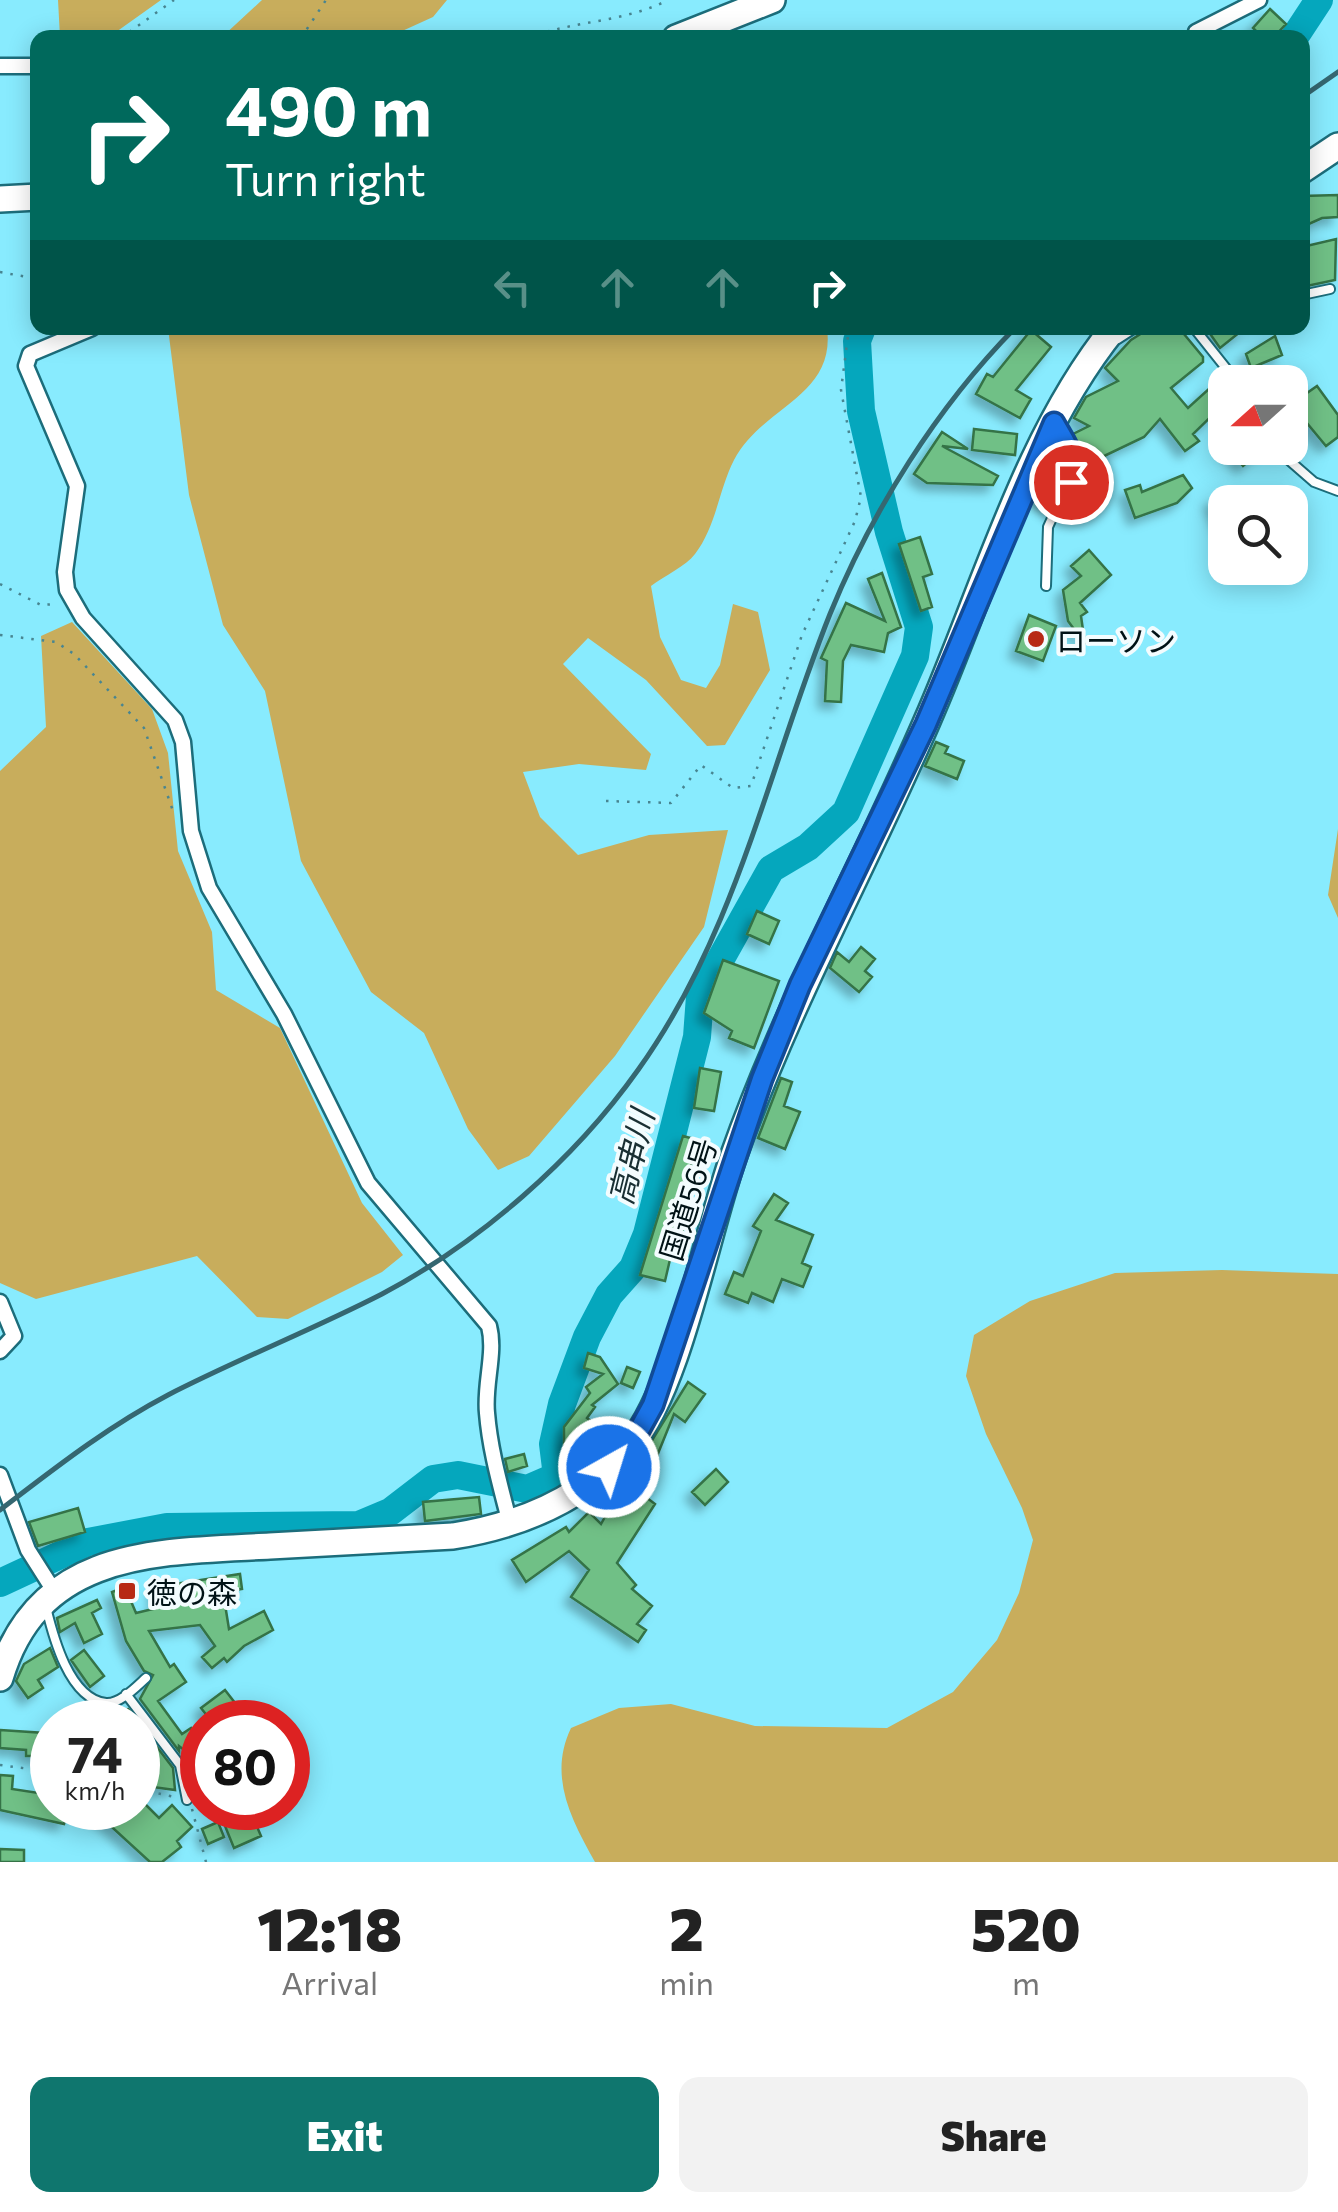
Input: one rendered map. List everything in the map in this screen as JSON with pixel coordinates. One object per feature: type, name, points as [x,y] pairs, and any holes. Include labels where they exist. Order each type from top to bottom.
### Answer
[{"type":"highway","points":[[696,30],[772,0]]},
{"type":"highway","points":[[1310,165],[1338,146]]},
{"type":"highway","points":[[0,200],[30,197]]},
{"type":"highway","name":"国道56号","points":[[0,1678],[18,1637],[48,1589],[88,1571],[139,1556],[453,1536],[507,1512],[583,1490],[632,1443],[653,1405],[762,1079],[800,985],[926,724],[1054,423],[1091,355],[1108,335]]},
{"type":"street","points":[[1202,30],[1259,0]]},
{"type":"street","points":[[0,66],[30,66]]},
{"type":"street","points":[[75,335],[30,354],[26,366],[77,486],[65,572],[73,604],[175,720],[183,742],[191,831],[209,888],[284,1014],[368,1184],[489,1326],[493,1341],[486,1366],[486,1411],[507,1512]]},
{"type":"street","points":[[0,1302],[14,1336],[0,1351]]},
{"type":"street","points":[[0,1475],[28,1550],[48,1589]]},
{"type":"lane","points":[[1310,293],[1330,289]]},
{"type":"lane","points":[[1091,355],[1124,335]]},
{"type":"lane","points":[[1200,335],[1223,365]]},
{"type":"lane","points":[[1046,586],[1048,528],[1075,468],[1054,423]]},
{"type":"lane","points":[[1294,465],[1314,482],[1338,491]]},
{"type":"lane","points":[[48,1589],[65,1664],[91,1698],[108,1704],[146,1678]]},
{"type":"lane","points":[[126,1694],[180,1764]]},
{"type":"path","points":[[132,30],[174,0]]},
{"type":"path","points":[[306,30],[326,0]]},
{"type":"path","points":[[547,30],[652,9],[668,0]]},
{"type":"path","points":[[0,272],[30,278]]},
{"type":"path","points":[[606,801],[671,803],[701,765],[733,788],[750,786],[802,635],[858,509],[860,497],[841,390],[848,335]]},
{"type":"path","points":[[0,584],[41,605],[73,604]]},
{"type":"path","points":[[0,636],[56,642],[74,654],[144,728],[170,806],[191,831]]},
{"type":"path","points":[[0,1766],[30,1769]]},
{"type":"path","points":[[197,1830],[206,1862]]},
{"type":"shaded area","points":[[58,0],[161,0],[119,30],[60,30]]},
{"type":"shaded area","points":[[262,0],[447,0],[433,17],[404,30],[230,30]]},
{"type":"shaded area","points":[[169,335],[827,335],[827,351],[809,386],[762,426],[734,460],[708,532],[695,554],[651,586],[660,637],[681,680],[706,688],[720,665],[733,604],[758,612],[770,670],[725,745],[707,746],[646,680],[588,638],[563,664],[651,754],[646,770],[579,764],[523,772],[540,817],[578,855],[649,835],[728,830],[704,927],[615,1056],[529,1156],[498,1170],[468,1129],[424,1033],[371,992],[301,861],[265,691],[223,625],[189,495]]},
{"type":"shaded area","points":[[72,622],[152,709],[168,753],[178,851],[212,932],[216,990],[280,1028],[362,1203],[403,1255],[382,1272],[288,1319],[257,1317],[197,1256],[36,1299],[0,1283],[0,771],[46,727],[41,636]]},
{"type":"shaded area","points":[[1338,829],[1338,918],[1328,895]]},
{"type":"shaded area","points":[[1222,1270],[1338,1274],[1338,1862],[595,1862],[565,1797],[562,1763],[571,1728],[619,1708],[671,1704],[755,1726],[887,1728],[953,1692],[997,1640],[1019,1593],[1033,1540],[986,1434],[966,1376],[974,1335],[1030,1301],[1115,1273]]},
{"type":"building","points":[[1270,9],[1286,24],[1280,30],[1253,28]]},
{"type":"building","points":[[1338,195],[1338,217],[1310,223],[1310,196]]},
{"type":"building","points":[[1336,239],[1335,280],[1310,285],[1310,245]]},
{"type":"building","points":[[1027,335],[1037,335],[1051,347],[1016,390],[1031,399],[1020,418],[976,394],[987,374],[993,377]]},
{"type":"building","points":[[1139,335],[1185,335],[1203,362],[1171,388],[1188,408],[1208,390],[1208,419],[1193,434],[1199,441],[1185,451],[1160,419],[1144,437],[1100,458],[1097,452],[1085,458],[1073,434],[1089,426],[1074,418],[1086,397],[1118,381],[1105,368]]},
{"type":"building","points":[[1211,335],[1236,335],[1220,348]]},
{"type":"building","points":[[1275,336],[1282,355],[1250,365],[1246,354]]},
{"type":"building","points":[[1317,386],[1338,415],[1338,437],[1326,446],[1308,424],[1308,392]]},
{"type":"building","points":[[974,429],[1017,434],[1015,455],[972,450]]},
{"type":"building","points":[[942,432],[968,449],[942,446],[998,476],[993,485],[927,483],[914,474]]},
{"type":"building","points":[[1052,462],[1066,469],[1050,505],[1035,499]]},
{"type":"building","points":[[1183,475],[1192,488],[1177,503],[1135,518],[1125,490],[1140,485],[1142,492]]},
{"type":"building","points":[[920,537],[932,574],[923,577],[932,607],[921,611],[899,544]]},
{"type":"building","points":[[1089,550],[1111,575],[1080,603],[1087,612],[1081,616],[1085,644],[1068,621],[1063,590],[1081,576],[1071,566]]},
{"type":"building","points":[[882,573],[901,627],[888,633],[884,652],[851,645],[843,661],[841,702],[825,701],[827,661],[821,658],[846,603],[885,621],[868,579]]},
{"type":"building","points":[[1029,615],[1056,626],[1043,661],[1016,651]]},
{"type":"building","points":[[936,742],[948,747],[945,753],[964,761],[957,779],[925,766]]},
{"type":"building","points":[[757,911],[779,921],[769,944],[747,934]]},
{"type":"building","points":[[861,947],[875,959],[865,971],[872,977],[859,992],[830,968],[837,952],[849,962]]},
{"type":"building","points":[[723,960],[779,981],[754,1048],[729,1038],[732,1031],[704,1013]]},
{"type":"building","points":[[700,1068],[721,1072],[714,1111],[694,1108]]},
{"type":"building","points":[[781,1078],[792,1082],[784,1106],[800,1112],[785,1149],[758,1138]]},
{"type":"building","points":[[683,1136],[705,1142],[701,1157],[694,1155],[675,1220],[685,1223],[680,1240],[675,1238],[665,1281],[640,1275]]},
{"type":"building","points":[[774,1194],[788,1203],[776,1220],[813,1235],[802,1263],[811,1267],[803,1287],[782,1279],[773,1302],[752,1293],[748,1303],[725,1294],[734,1272],[743,1276],[761,1231],[753,1226]]},
{"type":"building","points":[[588,1353],[600,1357],[618,1384],[592,1405],[595,1407],[587,1418],[606,1433],[592,1451],[596,1454],[581,1469],[571,1458],[575,1454],[564,1445],[564,1427],[590,1393],[586,1387],[603,1374],[584,1368]]},
{"type":"building","points":[[627,1367],[640,1372],[633,1388],[621,1383]]},
{"type":"building","points":[[688,1382],[705,1394],[685,1422],[674,1414],[657,1456],[646,1450]]},
{"type":"building","points":[[524,1454],[527,1466],[508,1472],[505,1459]]},
{"type":"building","points":[[716,1469],[728,1482],[705,1505],[692,1492]]},
{"type":"building","points":[[625,1481],[655,1504],[617,1563],[636,1585],[632,1589],[652,1606],[637,1624],[646,1630],[638,1642],[571,1597],[589,1570],[569,1551],[526,1582],[512,1560],[566,1527],[569,1532],[589,1512],[601,1524]]},
{"type":"building","points":[[479,1497],[481,1514],[425,1521],[423,1502]]},
{"type":"building","points":[[78,1508],[85,1532],[38,1546],[29,1522]]},
{"type":"building","points":[[240,1574],[242,1589],[223,1592],[229,1629],[264,1611],[273,1630],[212,1668],[202,1657],[215,1646],[200,1625],[149,1631],[170,1667],[174,1664],[186,1682],[159,1700],[141,1700],[153,1675],[144,1671],[126,1641],[112,1592],[125,1587],[136,1613],[157,1608],[155,1587]]},
{"type":"building","points":[[97,1600],[101,1608],[92,1613],[102,1634],[84,1643],[75,1623],[60,1632],[57,1618]]},
{"type":"building","points":[[50,1648],[58,1667],[38,1680],[43,1688],[28,1698],[16,1681],[24,1664]]},
{"type":"building","points":[[84,1650],[104,1676],[90,1687],[71,1660]]},
{"type":"building","points":[[225,1690],[233,1700],[212,1700]]},
{"type":"building","points":[[160,1704],[180,1731],[179,1751],[160,1726]]},
{"type":"building","points":[[0,1730],[30,1732],[30,1756],[26,1756],[26,1750],[0,1748]]},
{"type":"building","points":[[160,1751],[173,1768],[175,1790],[160,1788]]},
{"type":"building","points":[[0,1775],[13,1776],[12,1789],[30,1792],[30,1817],[0,1810]]},
{"type":"building","points":[[172,1805],[180,1814],[180,1830],[189,1830],[177,1841],[181,1847],[162,1862],[150,1862],[115,1830],[160,1830],[160,1817]]},
{"type":"building","points":[[202,1830],[221,1830],[224,1837],[208,1844]]},
{"type":"building","points":[[227,1830],[258,1830],[261,1836],[234,1848]]},
{"type":"building","points":[[0,1849],[24,1850],[24,1862],[0,1862]]},
{"type":"waterway","name":"高串川","points":[[1299,30],[1319,0]]},
{"type":"waterway","name":"高串川","points":[[0,1583],[88,1542],[167,1527],[359,1525],[390,1512],[433,1479],[458,1475],[527,1489],[557,1476],[553,1444],[562,1404],[587,1337],[609,1295],[633,1268],[647,1234],[697,1037],[700,996],[771,869],[808,847],[846,812],[915,656],[919,627],[889,532],[861,411],[859,335]]},
{"type":"railway","points":[[1310,91],[1338,72]]},
{"type":"railway","points":[[0,1510],[146,1407],[419,1273],[523,1196],[585,1136],[638,1070],[701,962],[748,848],[830,614],[886,499],[933,426],[1008,335]]},
{"type":"place","name":"ローソン","points":[[1036,639]]},
{"type":"place","name":"徳の森","points":[[127,1591]]},
{"type":"route","points":[[609,1467],[632,1443],[653,1405],[676,1346],[732,1159],[800,985],[926,724],[1054,423],[1072,455],[1075,468],[1071,482]]}]
